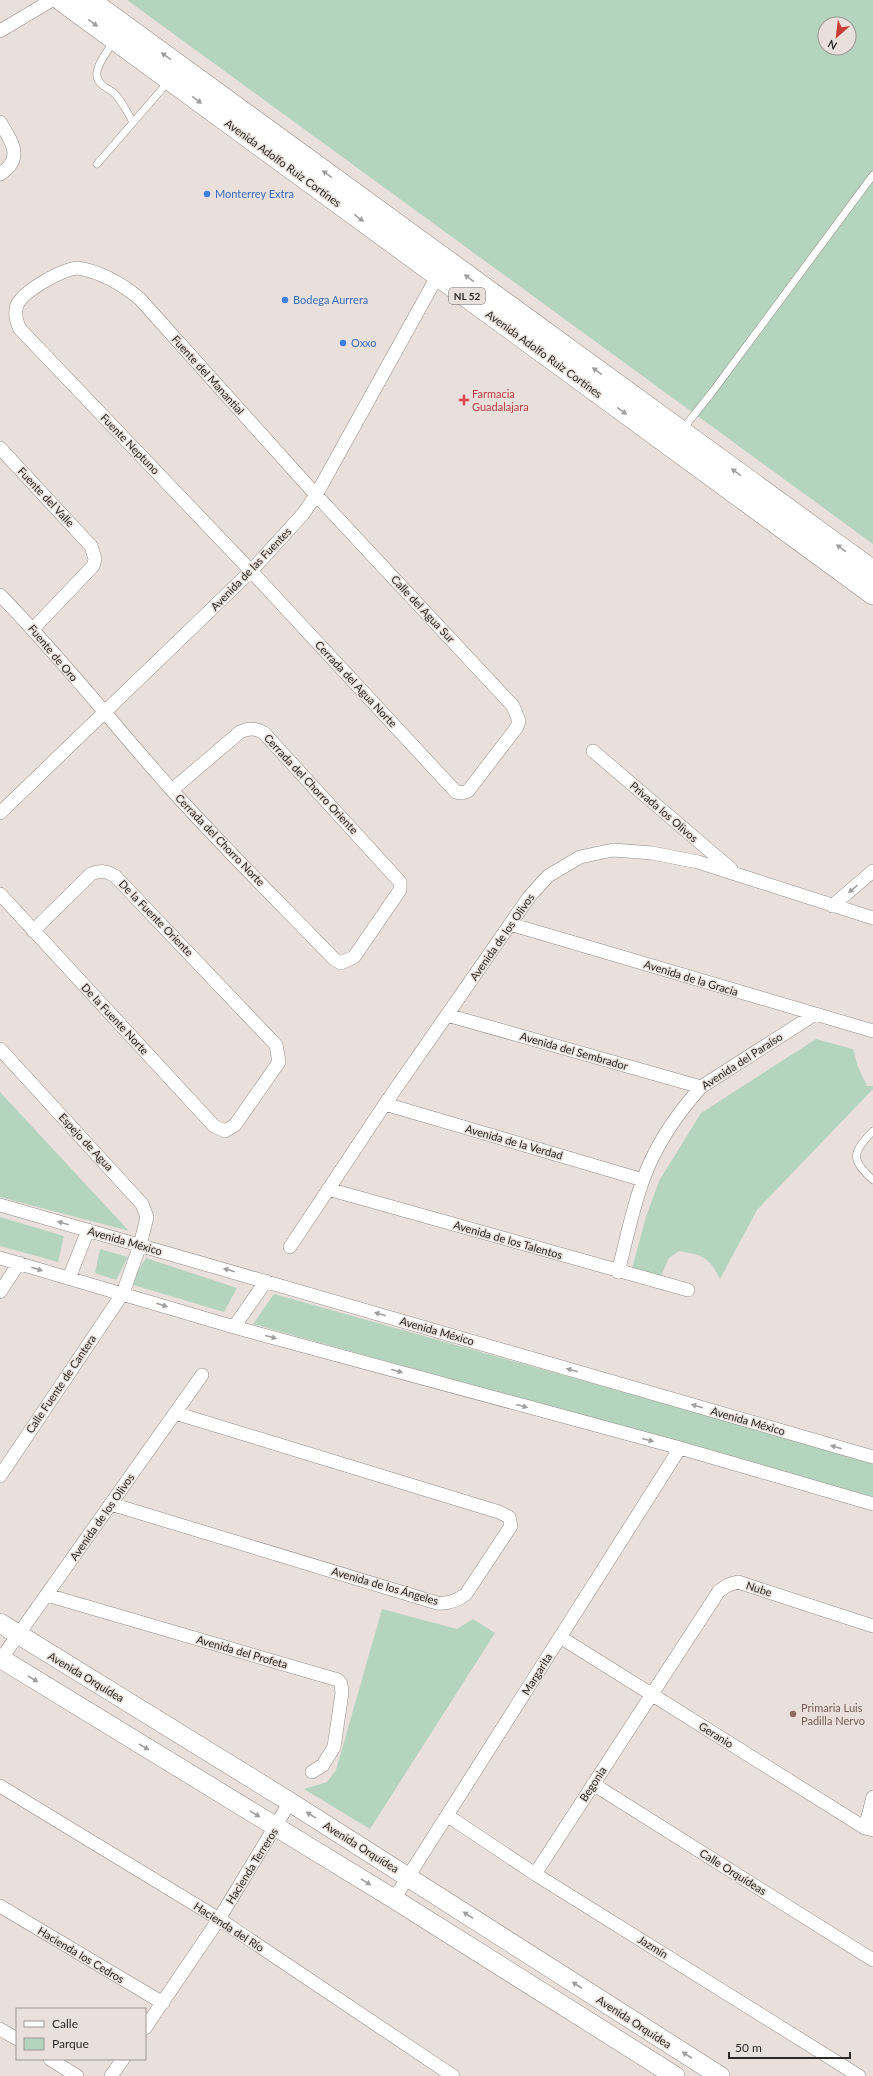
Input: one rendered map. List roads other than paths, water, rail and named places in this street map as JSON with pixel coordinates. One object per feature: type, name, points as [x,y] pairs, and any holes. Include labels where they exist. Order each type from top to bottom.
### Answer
[{"type":"main road","name":"Avenida Adolfo Ruiz Cortínes","points":[[61,0],[170,81],[442,268],[674,439],[873,594]]},
{"type":"main road","points":[[89,0],[442,268]]},
{"type":"main road","points":[[674,439],[873,571]]},
{"type":"street","points":[[0,31],[52,0]]},
{"type":"street","points":[[0,122],[14,145],[15,154],[11,163],[0,174]]},
{"type":"street","name":"Avenida de las Fuentes","points":[[0,813],[251,571],[303,514],[316,495],[442,268]]},
{"type":"street","name":"Fuente del Manantial","points":[[15,314],[18,304],[23,296],[68,269],[89,270],[114,281],[140,299],[316,495]]},
{"type":"street","name":"Fuente Neptuno","points":[[15,314],[16,322],[26,336],[251,571]]},
{"type":"street","name":"Fuente del Valle","points":[[0,448],[91,546],[95,559],[93,566],[33,629]]},
{"type":"street","name":"Calle del Agua Sur","points":[[316,495],[514,706],[518,713],[519,721],[517,728],[468,791],[462,793]]},
{"type":"street","name":"Cerrada del Agua Norte","points":[[251,571],[456,792],[462,793]]},
{"type":"street","name":"Fuente de Oro","points":[[0,595],[33,629],[103,713]]},
{"type":"street","name":"Cerrada del Chorro Norte","points":[[103,713],[172,790],[334,959],[341,964]]},
{"type":"street","name":"Cerrada del Chorro Oriente","points":[[172,790],[240,732],[249,729],[258,729],[264,733],[400,882],[400,890],[354,957],[341,964]]},
{"type":"street","name":"Privada los Olivos","points":[[593,751],[736,873]]},
{"type":"street","name":"Avenida de los Olivos","points":[[290,1247],[385,1104],[529,897],[548,876],[580,857],[613,850],[652,853],[698,862],[873,918]]},
{"type":"street","name":"De la Fuente Oriente","points":[[33,931],[91,874],[99,871],[108,872],[115,876],[270,1038],[277,1048],[279,1062],[235,1126]]},
{"type":"street","points":[[832,906],[873,871]]},
{"type":"street","name":"De la Fuente Norte","points":[[0,894],[214,1126],[225,1131],[235,1126]]},
{"type":"street","name":"Avenida de la Gracia","points":[[510,924],[873,1031]]},
{"type":"street","name":"Avenida del Paraíso","points":[[618,1272],[643,1180],[660,1144],[675,1119],[701,1087],[815,1014]]},
{"type":"street","name":"Avenida del Sembrador","points":[[447,1015],[701,1087]]},
{"type":"street","name":"Espejo de Agua","points":[[0,1049],[142,1204],[147,1217],[140,1245],[122,1293]]},
{"type":"street","name":"Avenida de la Verdad","points":[[385,1104],[643,1180]]},
{"type":"street","name":"Avenida de los Talentos","points":[[328,1189],[618,1272],[688,1290]]},
{"type":"street","name":"Avenida México","points":[[0,1205],[873,1457]]},
{"type":"street","points":[[69,1278],[88,1230]]},
{"type":"street","points":[[0,1258],[234,1327],[680,1448],[873,1504]]},
{"type":"street","points":[[0,1292],[19,1263]]},
{"type":"street","points":[[234,1327],[266,1281]]},
{"type":"street","name":"Calle Fuente de Cantera","points":[[0,1476],[122,1293]]},
{"type":"street","name":"Avenida de los Olivos","points":[[1,1659],[19,1636],[202,1375]]},
{"type":"street","name":"Avenida de los Ángeles","points":[[111,1504],[437,1603],[447,1604],[460,1599],[466,1594],[511,1526],[509,1517],[499,1512],[175,1413]]},
{"type":"street","name":"Margarita","points":[[394,1900],[680,1448]]},
{"type":"street","name":"Nube","points":[[651,1695],[713,1598],[728,1585],[738,1582],[873,1626]]},
{"type":"street","name":"Avenida del Profeta","points":[[47,1595],[338,1680],[342,1688],[342,1694],[334,1747],[323,1765],[312,1772]]},
{"type":"street","name":"Avenida Orquídea","points":[[0,1623],[290,1802],[720,2076]]},
{"type":"street","name":"Geranio","points":[[560,1637],[651,1695],[869,1829]]},
{"type":"street","points":[[1,1659],[394,1900],[675,2076]]},
{"type":"street","name":"Begonia","points":[[535,1874],[651,1695]]},
{"type":"street","name":"Calle Orquídeas","points":[[593,1784],[873,1960]]},
{"type":"street","name":"Hacienda del Río","points":[[0,1786],[219,1919],[453,2076]]},
{"type":"street","points":[[869,1829],[873,1797]]},
{"type":"street","name":"Hacienda Terreros","points":[[146,2027],[219,1919],[290,1802]]},
{"type":"street","name":"Jazmín","points":[[448,1816],[535,1874],[859,2076]]},
{"type":"street","name":"Hacienda los Cedros","points":[[0,1906],[163,2003]]},
{"type":"street","points":[[0,2029],[16,2038]]},
{"type":"street","points":[[52,2060],[78,2076]]},
{"type":"street","points":[[111,2076],[122,2060]]},
{"type":"lane","points":[[115,39],[98,68],[96,76],[100,84],[114,93],[124,105],[133,122]]},
{"type":"lane","points":[[97,164],[170,81]]},
{"type":"lane","points":[[674,439],[713,391],[873,175]]},
{"type":"lane","points":[[873,1131],[857,1150],[856,1160],[859,1167],[873,1180]]},
{"type":"place","name":"Monterrey Extra","points":[[207,194]]},
{"type":"place","name":"Bodega Aurrera","points":[[285,300]]},
{"type":"place","name":"Oxxo","points":[[343,343]]},
{"type":"place","name":"Farmacia Guadalajara","points":[[464,400]]},
{"type":"place","name":"Primaria Luis Padilla Nervo","points":[[793,1714]]}]
